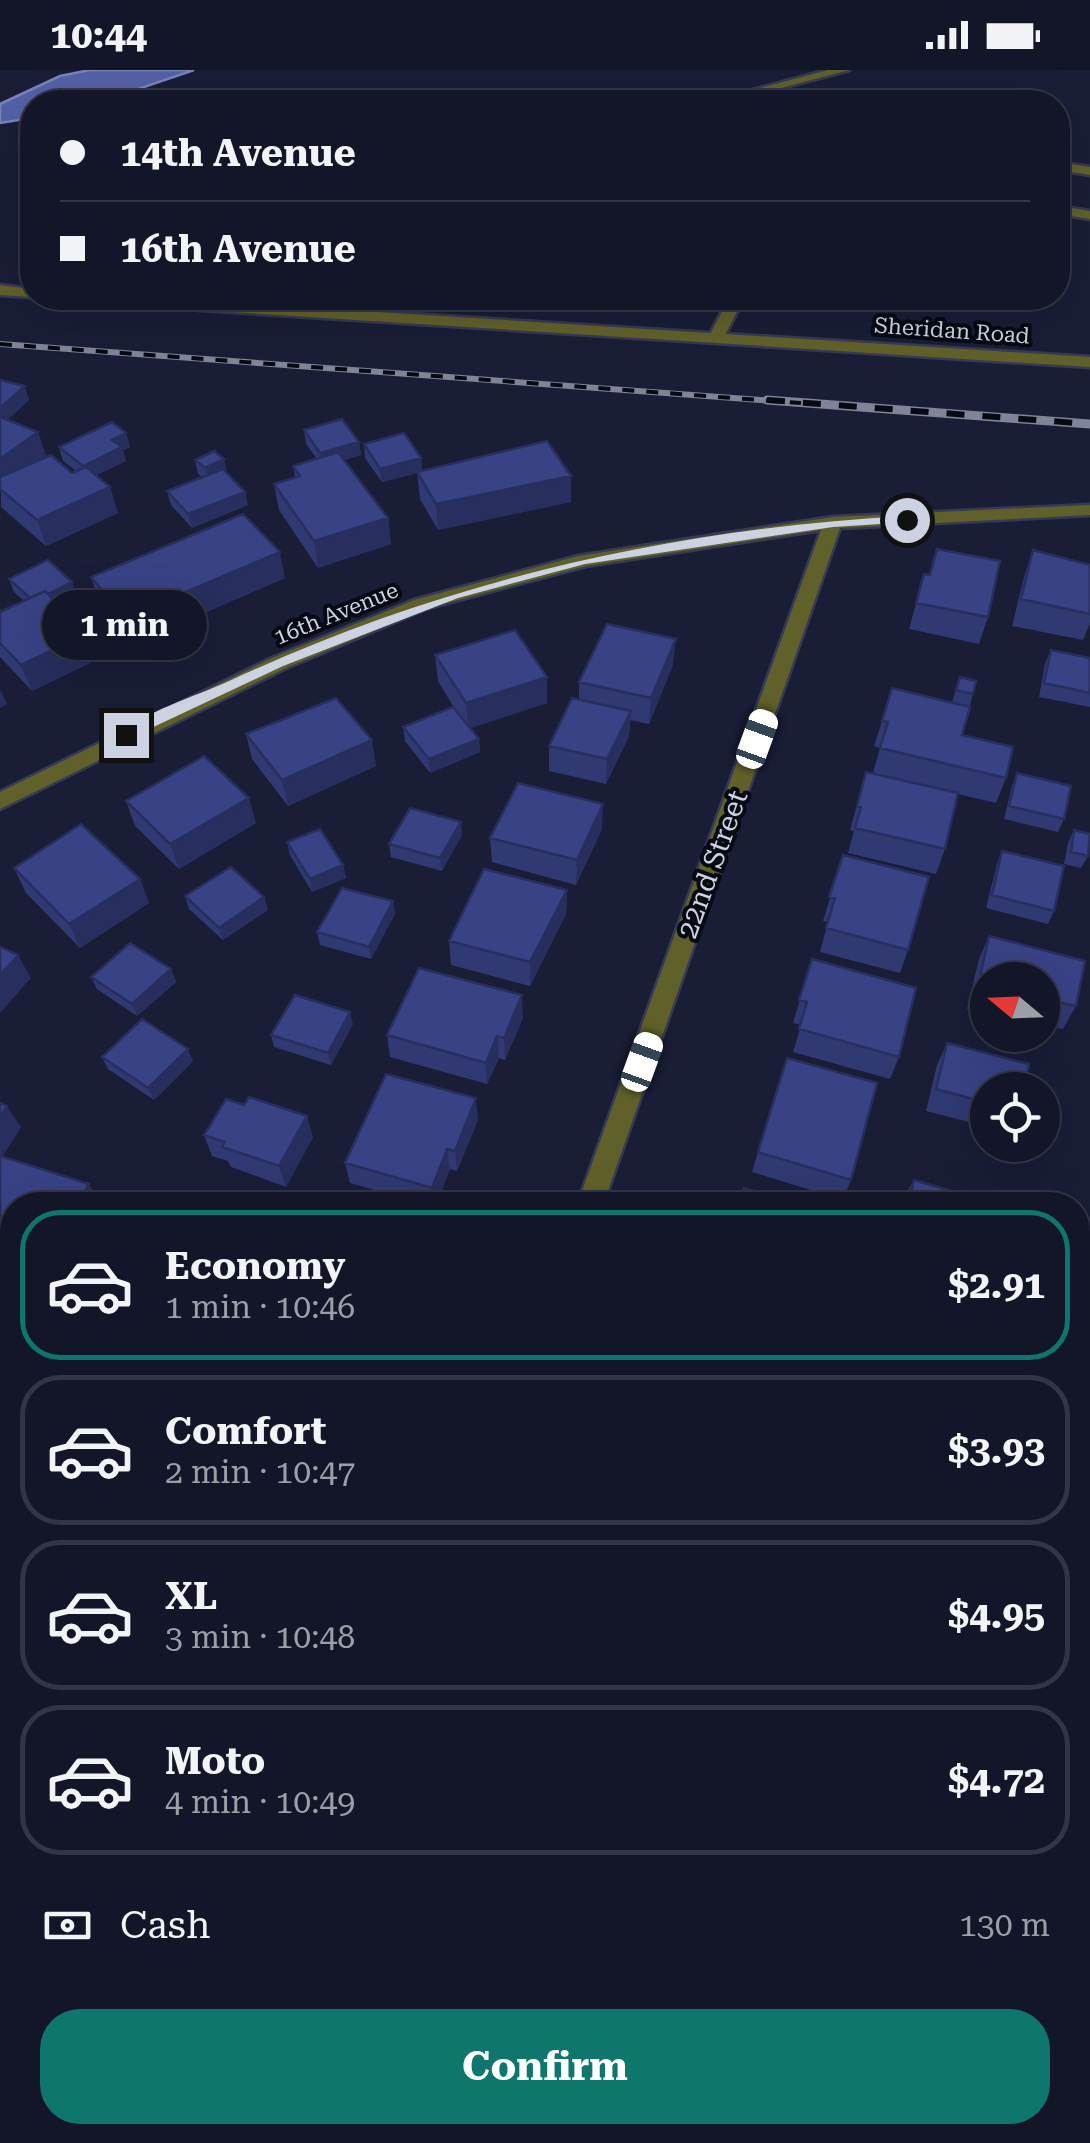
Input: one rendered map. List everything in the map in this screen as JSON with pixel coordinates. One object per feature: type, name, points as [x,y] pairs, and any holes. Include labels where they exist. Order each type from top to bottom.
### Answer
[{"type":"street","points":[[764,90],[843,70]]},
{"type":"street","name":"Sheridan Road","points":[[279,310],[1090,362]]},
{"type":"street","points":[[716,338],[730,310]]},
{"type":"street","name":"16th Avenue","points":[[0,801],[278,663],[422,604],[584,560],[833,524],[1090,510]]},
{"type":"street","name":"22nd Street","points":[[595,1192],[833,524]]},
{"type":"water","points":[[90,70],[194,70],[135,90],[30,90],[60,76]]},
{"type":"water","points":[[20,95],[20,120],[0,123],[0,104]]},
{"type":"building","points":[[0,380],[25,386],[0,408]]},
{"type":"building","points":[[0,417],[38,432],[0,459]]},
{"type":"building","points":[[342,419],[359,442],[320,453],[304,430]]},
{"type":"building","points":[[112,422],[126,433],[112,440],[122,447],[83,466],[59,447]]},
{"type":"building","points":[[404,433],[421,458],[380,469],[364,444]]},
{"type":"building","points":[[547,441],[571,476],[436,504],[417,472]]},
{"type":"building","points":[[214,451],[224,459],[205,468],[195,460]]},
{"type":"building","points":[[338,452],[388,518],[314,541],[274,484],[300,476],[293,466]]},
{"type":"building","points":[[51,455],[72,473],[86,467],[110,487],[37,520],[0,489],[0,477]]},
{"type":"building","points":[[223,469],[245,492],[188,514],[167,491]]},
{"type":"building","points":[[243,514],[280,552],[125,618],[91,577]]},
{"type":"building","points":[[937,549],[1000,561],[988,617],[916,603],[924,574],[930,575]]},
{"type":"building","points":[[1033,550],[1090,565],[1090,614],[1021,599]]},
{"type":"building","points":[[48,560],[72,582],[30,598],[9,579]]},
{"type":"building","points":[[45,591],[87,634],[21,665],[0,643],[0,612]]},
{"type":"building","points":[[607,624],[676,639],[651,698],[579,682]]},
{"type":"building","points":[[515,630],[547,677],[466,703],[435,655]]},
{"type":"building","points":[[1051,650],[1090,658],[1090,693],[1044,683]]},
{"type":"building","points":[[960,677],[976,681],[973,694],[956,690]]},
{"type":"building","points":[[892,688],[970,707],[962,735],[1013,747],[1006,778],[880,748],[888,722],[882,721]]},
{"type":"building","points":[[336,698],[372,740],[282,780],[246,734]]},
{"type":"building","points":[[572,698],[631,711],[607,759],[549,746]]},
{"type":"building","points":[[453,707],[479,739],[429,759],[403,727]]},
{"type":"building","points":[[204,756],[249,798],[170,844],[126,801]]},
{"type":"building","points":[[866,772],[958,793],[945,849],[855,828]]},
{"type":"building","points":[[1017,773],[1071,786],[1064,819],[1009,806]]},
{"type":"building","points":[[518,783],[603,804],[577,860],[490,838]]},
{"type":"building","points":[[410,808],[461,822],[440,858],[389,844]]},
{"type":"building","points":[[81,824],[140,879],[69,924],[14,868]]},
{"type":"building","points":[[320,829],[343,865],[310,879],[287,842]]},
{"type":"building","points":[[1074,830],[1090,834],[1088,856],[1071,852]]},
{"type":"building","points":[[1002,851],[1064,866],[1054,911],[992,895]]},
{"type":"building","points":[[843,855],[929,877],[908,950],[826,928],[835,898],[829,897]]},
{"type":"building","points":[[231,867],[264,897],[219,928],[185,896]]},
{"type":"building","points":[[484,869],[567,890],[530,962],[449,941]]},
{"type":"building","points":[[342,888],[393,901],[369,947],[317,932]]},
{"type":"building","points":[[989,936],[1085,961],[1076,1006],[1060,1002],[1060,962],[983,962]]},
{"type":"building","points":[[130,943],[171,969],[132,1004],[91,977]]},
{"type":"building","points":[[0,947],[18,955],[0,975]]},
{"type":"building","points":[[812,959],[916,988],[899,1057],[799,1029],[807,1002],[799,1000]]},
{"type":"building","points":[[419,968],[522,995],[504,1038],[497,1036],[486,1063],[387,1035]]},
{"type":"building","points":[[295,995],[350,1012],[328,1053],[271,1035]]},
{"type":"building","points":[[142,1019],[188,1049],[148,1088],[102,1057]]},
{"type":"building","points":[[947,1043],[970,1052],[1029,1064],[1027,1072],[970,1072],[970,1098],[936,1089]]},
{"type":"building","points":[[787,1058],[877,1083],[851,1180],[758,1152]]},
{"type":"building","points":[[386,1074],[476,1098],[455,1151],[447,1149],[432,1188],[345,1163]]},
{"type":"building","points":[[249,1097],[307,1116],[279,1166],[222,1147],[225,1142],[204,1135],[226,1099],[244,1105]]},
{"type":"building","points":[[0,1156],[89,1184],[84,1192],[0,1192]]},
{"type":"building","points":[[914,1180],[955,1192],[911,1192]]},
{"type":"railway","points":[[0,344],[801,403]]},
{"type":"railway","points":[[767,400],[1090,424]]},
{"type":"route","points":[[126,735],[278,663],[422,604],[584,560],[833,524],[907,520]]}]
